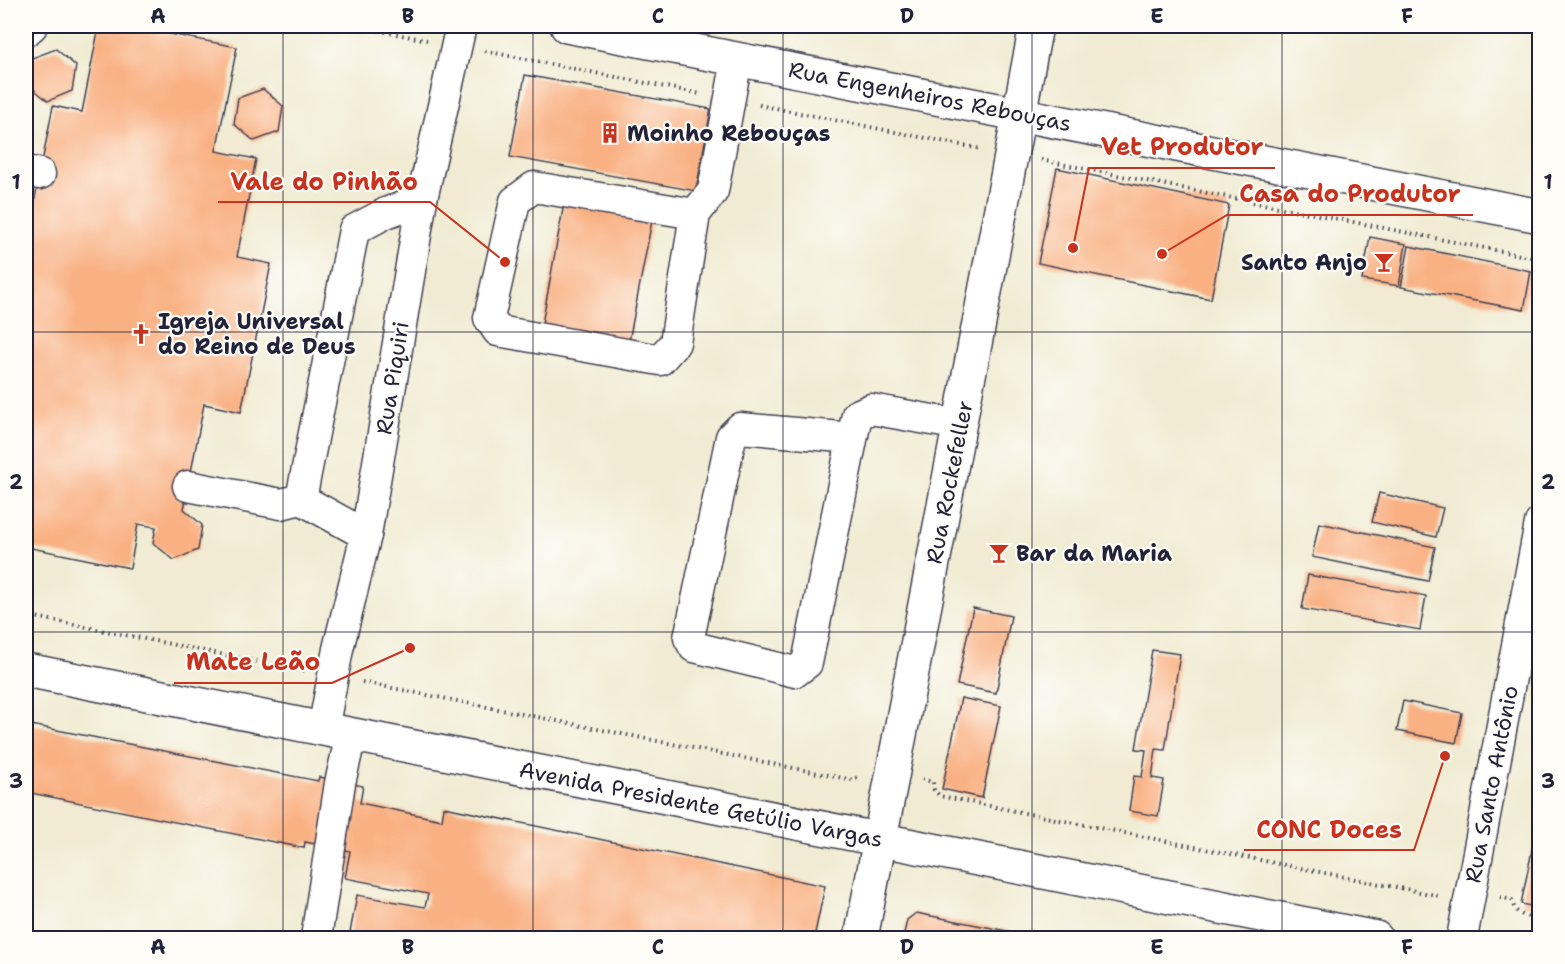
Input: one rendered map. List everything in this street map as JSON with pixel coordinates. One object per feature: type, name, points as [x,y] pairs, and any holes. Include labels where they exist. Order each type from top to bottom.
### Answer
[{"type":"main road","name":"Rua Engenheiros Rebouças","points":[[567,26],[1539,216]]},
{"type":"main road","name":"Rua Rockefeller","points":[[861,939],[1036,26]]},
{"type":"main road","name":"Avenida Presidente Getúlio Vargas","points":[[26,670],[1376,939]]},
{"type":"street","points":[[26,31],[32,26]]},
{"type":"street","name":"Rua Piquiri","points":[[316,939],[340,783],[337,732],[338,649],[366,535],[422,200],[460,26]]},
{"type":"street","points":[[695,214],[534,187],[515,201],[489,318],[498,331],[660,360],[675,343],[695,214],[713,191],[737,59]]},
{"type":"street","points":[[301,499],[354,230],[386,213],[422,200]]},
{"type":"street","points":[[852,438],[740,428],[731,437],[689,638],[694,647],[795,672],[807,663],[857,415],[871,409],[960,425]]},
{"type":"street","points":[[188,486],[281,504],[301,499],[366,535]]},
{"type":"street","name":"Rua Santo Antônio","points":[[1462,939],[1539,524]]},
{"type":"path","points":[[355,26],[422,39]]},
{"type":"path","points":[[1044,161],[1539,259]]},
{"type":"path","points":[[26,615],[297,669]]},
{"type":"path","points":[[360,682],[853,780],[865,769]]},
{"type":"path","points":[[933,782],[934,790],[940,796],[1438,896],[1446,894]]},
{"type":"path","points":[[1512,900],[1514,909],[1520,915],[1539,919]]},
{"type":"building","name":"Igreja Universal do Reino de Deus","points":[[99,26],[129,26],[237,47],[216,151],[256,159],[237,257],[271,264],[241,412],[204,404],[184,509],[202,525],[198,550],[174,560],[153,543],[156,527],[138,524],[130,568],[26,547],[26,213],[32,214],[53,106],[82,112]]},
{"type":"building","points":[[56,49],[76,66],[72,91],[48,101],[27,84],[32,58]]},
{"type":"building","name":"Moinho Rebouças","points":[[525,75],[711,109],[696,191],[510,157]]},
{"type":"building","points":[[263,89],[283,106],[279,132],[254,141],[234,124],[238,98]]},
{"type":"building","points":[[1057,168],[1229,205],[1211,299],[1038,263]]},
{"type":"building","name":"Moinho Rebouças","points":[[565,198],[653,215],[627,352],[540,335]]},
{"type":"building","name":"Santo Anjo","points":[[1370,237],[1406,244],[1399,286],[1362,280]]},
{"type":"building","points":[[1409,246],[1531,271],[1524,310],[1401,287]]},
{"type":"building","points":[[1379,493],[1443,508],[1436,537],[1372,522]]},
{"type":"building","points":[[1319,523],[1435,547],[1428,581],[1312,557]]},
{"type":"building","points":[[1308,575],[1426,596],[1420,630],[1302,609]]},
{"type":"building","points":[[973,608],[1011,616],[996,693],[957,685]]},
{"type":"building","points":[[1152,650],[1180,654],[1165,750],[1156,749],[1152,778],[1164,780],[1158,816],[1129,811],[1134,776],[1142,777],[1146,750],[1136,749]]},
{"type":"building","points":[[961,698],[1001,706],[982,798],[942,789]]},
{"type":"building","points":[[1403,701],[1462,713],[1456,743],[1397,731]]},
{"type":"building","points":[[26,724],[318,781],[319,777],[363,786],[360,803],[442,820],[444,807],[825,886],[814,938],[349,938],[357,895],[425,907],[428,894],[345,878],[350,851],[305,842],[304,848],[26,792]]},
{"type":"building","points":[[1538,821],[1540,821],[1540,908],[1521,904]]},
{"type":"building","points":[[916,913],[1038,938],[903,938],[907,920]]},
{"type":"place","name":"Moinho Rebouças","points":[[610,133]]},
{"type":"place","name":"Vet Produtor","points":[[1073,248]]},
{"type":"place","name":"Casa do Produtor","points":[[1162,254]]},
{"type":"place","name":"Vale do Pinhão","points":[[505,262]]},
{"type":"place","name":"Santo Anjo","points":[[1384,262]]},
{"type":"place","name":"Igreja Universal do Reino de Deus","points":[[141,334]]},
{"type":"place","name":"Bar da Maria","points":[[999,553]]},
{"type":"place","name":"Mate Leão","points":[[410,648]]},
{"type":"place","name":"CONC Doces","points":[[1445,756]]}]
